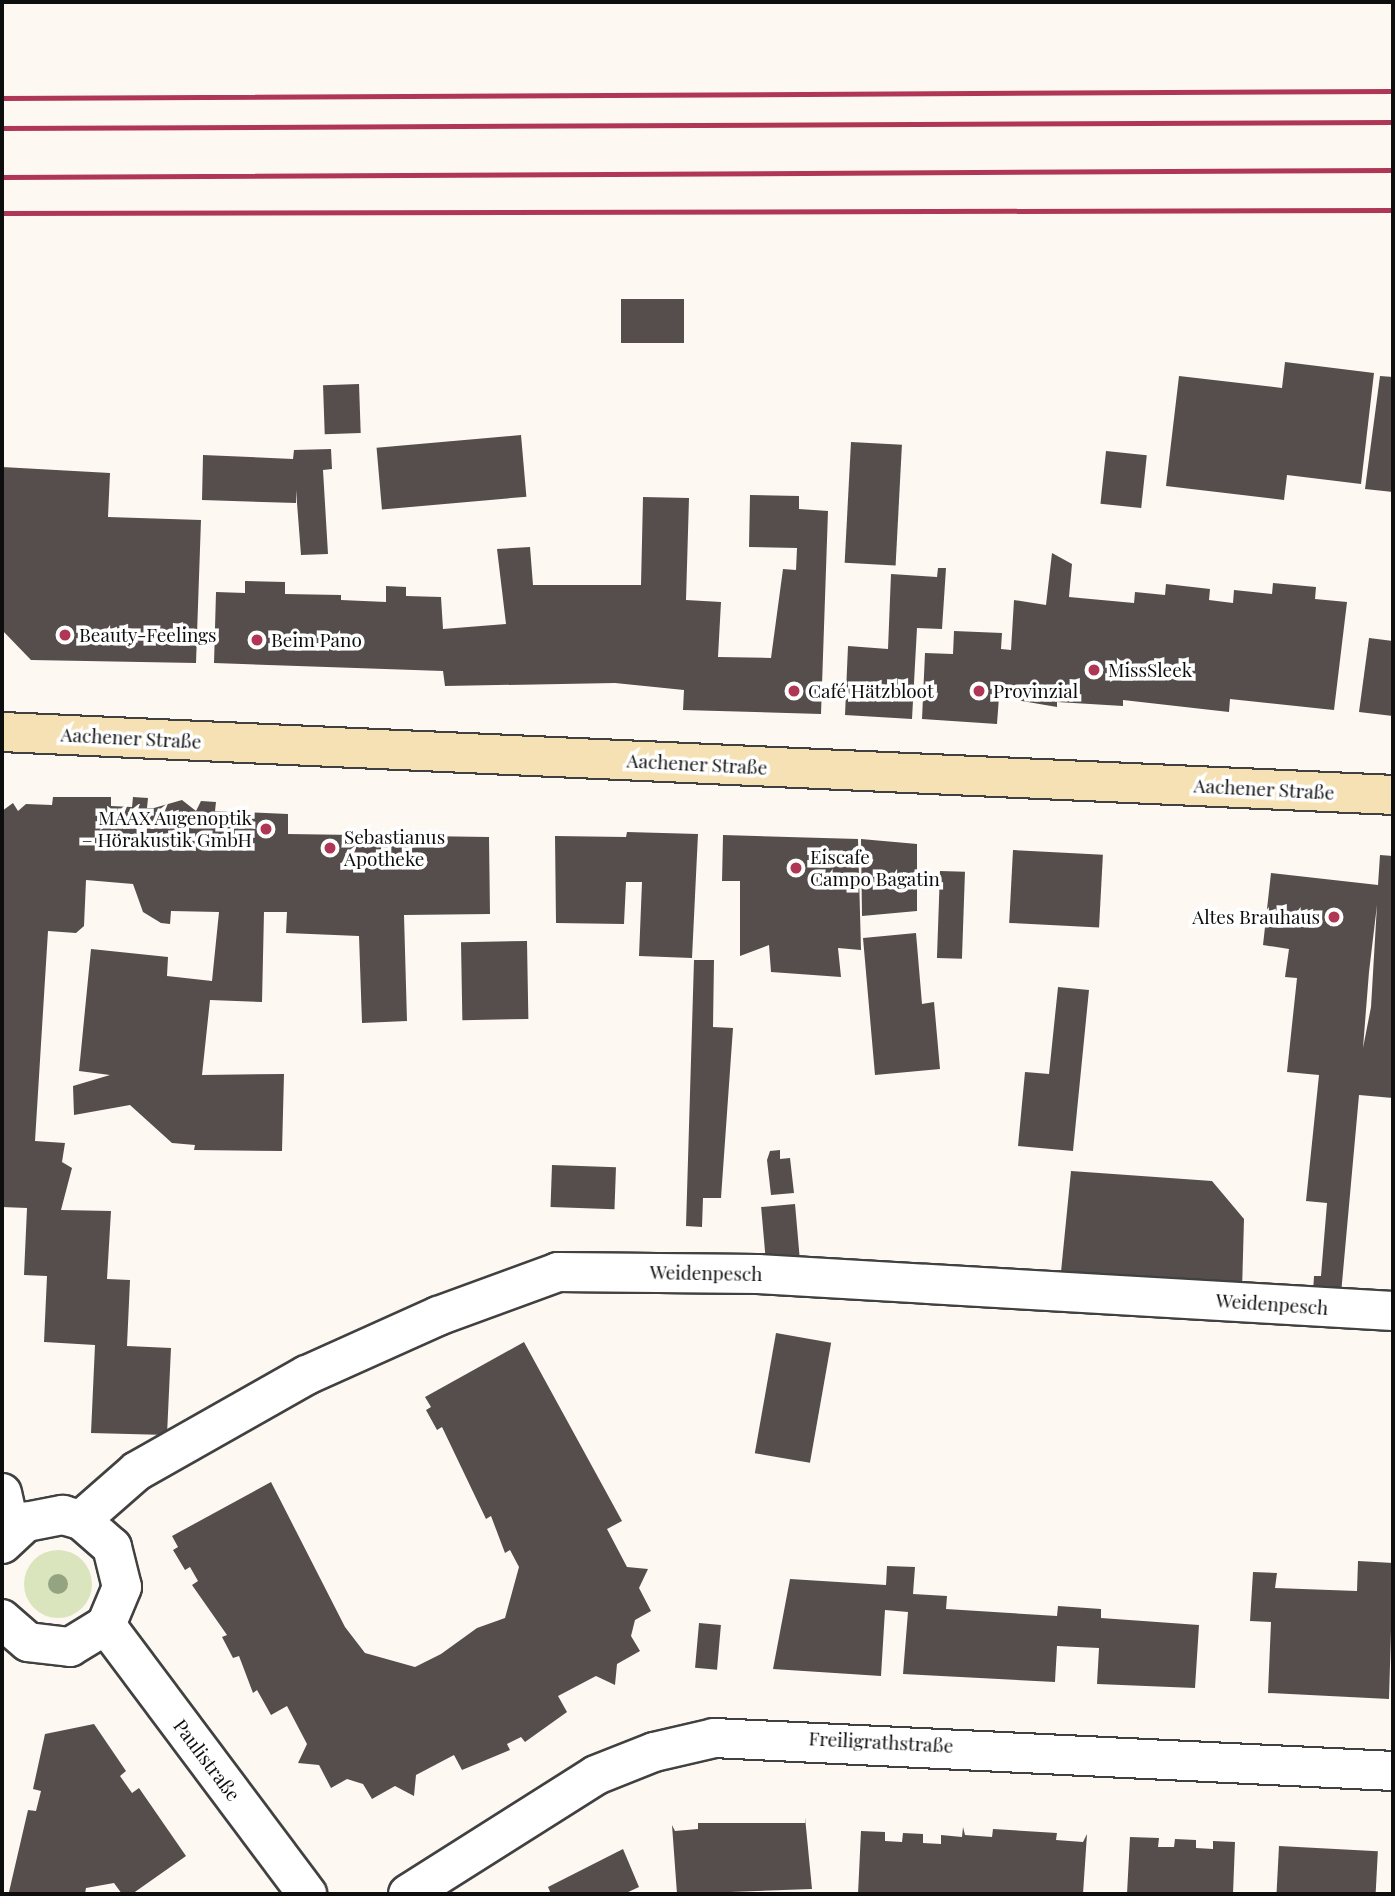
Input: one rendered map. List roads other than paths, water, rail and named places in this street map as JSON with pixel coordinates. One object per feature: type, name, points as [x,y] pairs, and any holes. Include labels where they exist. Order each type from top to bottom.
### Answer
[{"type":"main road","name":"Aachener Straße","points":[[2,732],[1393,795]]},
{"type":"street","name":"Weidenpesch","points":[[81,1520],[137,1471],[307,1375],[438,1316],[558,1272],[758,1274],[1393,1311]]},
{"type":"street","points":[[2,1493],[6,1538],[44,1517],[81,1520],[99,1531],[121,1566],[117,1607],[106,1625],[70,1647],[28,1642],[5,1633]]},
{"type":"street","name":"Paulistraße","points":[[106,1625],[307,1894]]},
{"type":"street","name":"Freiligrathstraße","points":[[408,1894],[596,1775],[654,1752],[714,1738],[1393,1771]]},
{"type":"railway","points":[[2,98],[1393,91]]},
{"type":"railway","points":[[2,128],[1393,122]]},
{"type":"railway","points":[[2,177],[1393,170]]},
{"type":"railway","points":[[2,213],[1393,210]]},
{"type":"place","name":"Beauty-Feelings","points":[[65,635]]},
{"type":"place","name":"Beim Pano","points":[[257,640]]},
{"type":"place","name":"MissSleek","points":[[1094,670]]},
{"type":"place","name":"Café Hätzbloot","points":[[794,691]]},
{"type":"place","name":"Provinzial","points":[[979,691]]},
{"type":"place","name":"MAAX Augenoptik – Hörakustik GmbH","points":[[266,829]]},
{"type":"place","name":"Sebastianus Apotheke","points":[[330,848]]},
{"type":"place","name":"Eiscafe Campo Bagatin","points":[[796,868]]},
{"type":"place","name":"Altes Brauhaus","points":[[1334,917]]}]
